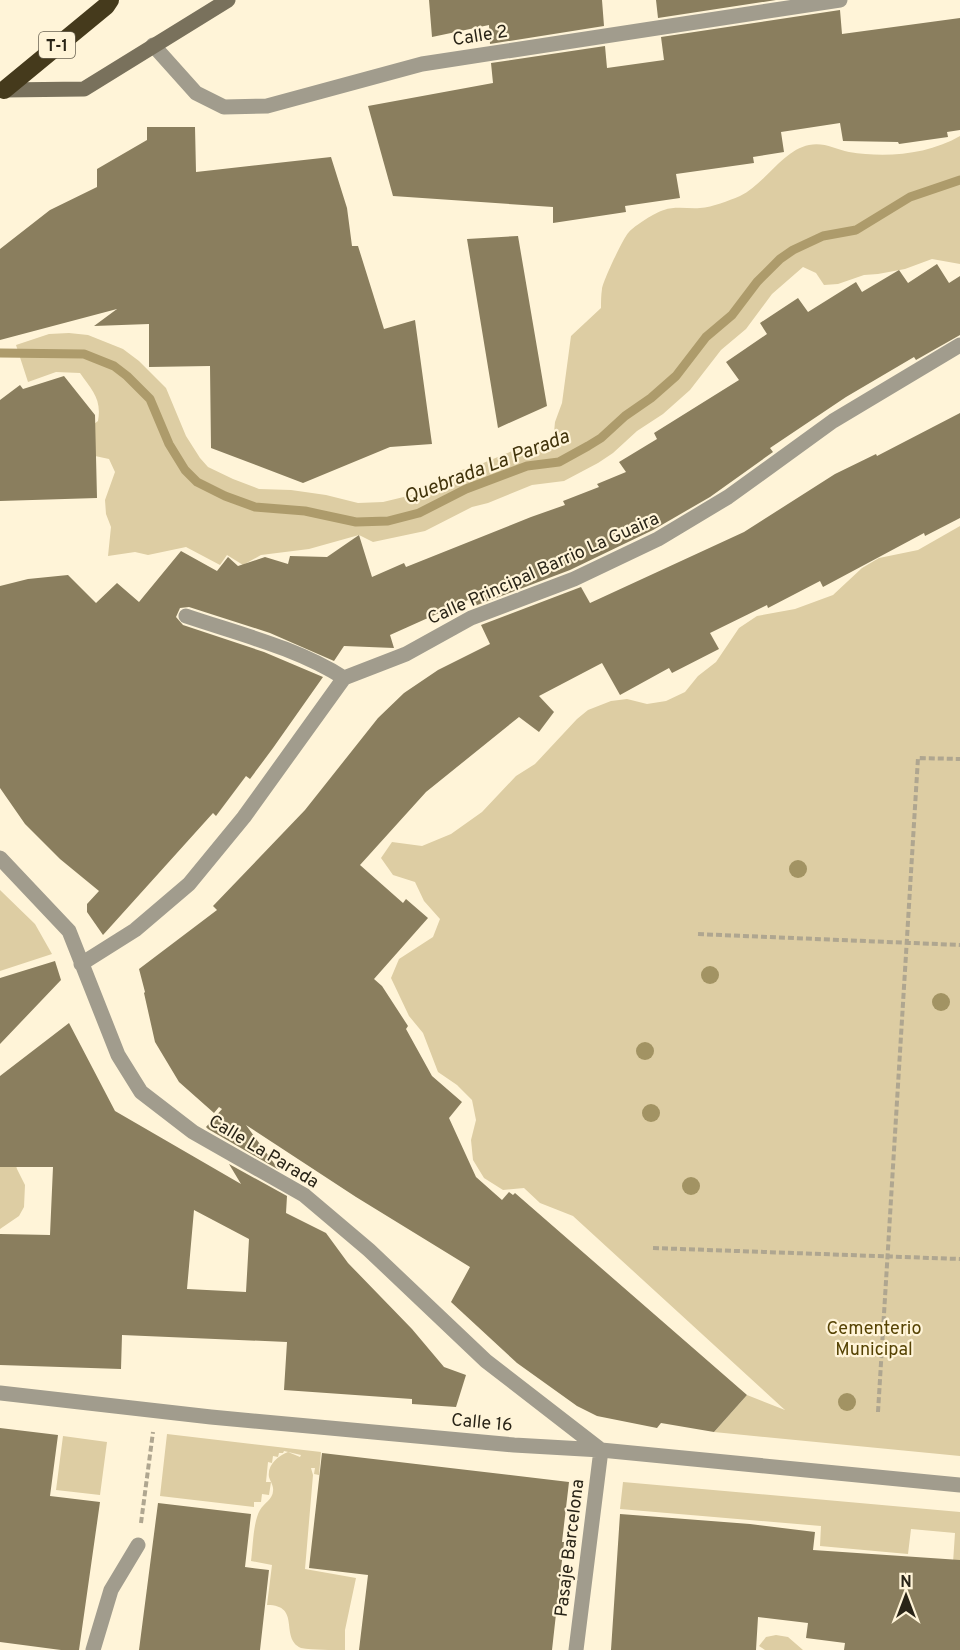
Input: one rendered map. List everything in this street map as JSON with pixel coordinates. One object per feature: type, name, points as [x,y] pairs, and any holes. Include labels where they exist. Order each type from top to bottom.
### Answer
[{"type":"highway","name":"T-1","points":[[4,90],[106,6],[110,0]]},
{"type":"main road","points":[[4,90],[84,89],[228,0]]},
{"type":"street","name":"Calle 2","points":[[153,45],[196,93],[224,107],[267,106],[422,63],[840,0]]},
{"type":"street","name":"Calle Principal Barrio La Guaira","points":[[344,678],[406,654],[471,618],[574,579],[658,539],[728,497],[833,421],[960,345]]},
{"type":"street","points":[[81,964],[135,930],[189,884],[244,817],[344,678],[327,668],[273,645],[186,616]]},
{"type":"street","name":"Calle La Parada","points":[[0,858],[69,931],[118,1055],[141,1092],[193,1132],[304,1196],[369,1250],[486,1361],[601,1450]]},
{"type":"street","name":"Calle 16","points":[[0,1393],[155,1411],[514,1445],[601,1450],[960,1485]]},
{"type":"street","name":"Pasaje Barcelona","points":[[576,1650],[601,1450]]},
{"type":"street","points":[[93,1650],[111,1590],[138,1545]]},
{"type":"path","points":[[878,1412],[918,758],[960,759]]},
{"type":"path","points":[[698,934],[960,945]]},
{"type":"path","points":[[653,1248],[960,1258]]},
{"type":"path","points":[[138,1545],[155,1411]]},
{"type":"green space","points":[[960,136],[960,264],[932,259],[905,269],[864,275],[838,284],[824,285],[816,273],[803,267],[772,294],[746,329],[721,350],[690,390],[663,414],[637,431],[613,453],[564,481],[532,485],[472,507],[425,531],[373,542],[359,535],[309,549],[261,555],[243,565],[227,555],[220,565],[186,547],[148,555],[135,552],[108,556],[111,527],[106,514],[105,500],[115,472],[109,459],[95,456],[86,430],[98,421],[99,407],[95,395],[80,373],[56,372],[28,382],[16,345],[49,334],[69,333],[88,335],[123,349],[139,361],[166,388],[186,436],[208,467],[259,489],[291,490],[358,503],[383,502],[412,495],[458,471],[522,447],[553,443],[555,422],[562,403],[571,336],[601,308],[603,284],[609,269],[626,236],[645,219],[668,209],[705,207],[740,196],[758,184],[791,153],[809,145],[825,145],[863,154],[891,155],[920,151]]},
{"type":"green space","name":"Cementerio Municipal","points":[[960,526],[960,1456],[714,1432],[747,1395],[785,1410],[573,1216],[540,1203],[524,1188],[503,1190],[484,1178],[473,1160],[471,1140],[476,1120],[472,1100],[457,1085],[438,1072],[423,1033],[409,1016],[391,978],[399,959],[433,937],[440,919],[424,901],[415,882],[393,875],[381,858],[392,842],[422,846],[451,834],[482,812],[516,776],[535,764],[588,710],[611,701],[627,699],[647,704],[666,701],[685,692],[698,676],[716,662],[739,628],[757,616],[795,609],[833,595],[862,568],[879,558],[918,550]]},
{"type":"green space","points":[[0,890],[35,924],[52,954],[0,971]]},
{"type":"green space","points":[[0,1111],[17,1169],[25,1185],[24,1207],[19,1216],[0,1229]]},
{"type":"green space","points":[[167,1434],[321,1452],[319,1475],[314,1474],[315,1468],[311,1468],[313,1475],[305,1569],[356,1578],[345,1630],[345,1650],[306,1649],[295,1643],[291,1637],[284,1610],[278,1606],[267,1605],[272,1565],[251,1561],[258,1515],[273,1494],[273,1487],[272,1484],[269,1477],[271,1465],[288,1452],[300,1457],[301,1455],[284,1451],[279,1453],[278,1457],[273,1456],[272,1463],[268,1462],[266,1482],[271,1482],[269,1495],[262,1494],[261,1502],[254,1502],[254,1507],[160,1496]]},
{"type":"green space","points":[[63,1436],[107,1442],[100,1495],[56,1490]]},
{"type":"green space","points":[[623,1482],[960,1512],[960,1563],[953,1563],[955,1533],[911,1529],[908,1554],[820,1546],[821,1526],[620,1509]]},
{"type":"green space","points":[[776,1635],[788,1637],[803,1650],[765,1650],[759,1646],[766,1637]]},
{"type":"building","points":[[429,0],[602,0],[604,26],[490,44],[489,25],[432,37]]},
{"type":"building","points":[[656,0],[776,0],[658,18]]},
{"type":"building","points":[[840,10],[842,34],[960,18],[960,130],[947,132],[948,137],[899,144],[898,142],[843,141],[840,123],[781,132],[784,152],[753,157],[754,163],[676,174],[680,198],[625,206],[626,212],[553,223],[553,207],[393,196],[368,106],[493,83],[491,63],[605,46],[607,68],[664,60],[661,37]]},
{"type":"building","points":[[147,127],[195,127],[196,172],[331,157],[347,208],[352,246],[358,246],[384,329],[415,320],[432,444],[390,447],[303,483],[211,448],[210,366],[149,367],[149,324],[94,326],[117,309],[0,340],[0,249],[50,210],[97,187],[97,169],[147,140]]},
{"type":"building","points":[[518,236],[547,406],[498,428],[467,239]]},
{"type":"building","points":[[937,264],[949,283],[960,276],[960,335],[916,360],[914,357],[846,397],[770,448],[773,452],[710,497],[653,530],[570,570],[472,607],[468,600],[390,635],[394,648],[344,646],[334,661],[270,633],[189,607],[180,608],[176,617],[183,625],[264,652],[323,677],[250,779],[246,776],[216,816],[213,813],[103,935],[87,912],[87,904],[99,891],[60,859],[25,824],[0,788],[0,586],[28,579],[68,575],[96,603],[117,583],[139,602],[181,551],[217,571],[228,557],[238,566],[265,557],[288,564],[290,556],[327,557],[359,535],[372,577],[404,563],[406,567],[565,505],[563,501],[599,487],[597,484],[626,472],[619,462],[657,439],[654,433],[739,380],[726,362],[767,334],[760,323],[798,298],[808,312],[856,282],[862,292],[899,270],[908,283]]},
{"type":"building","points":[[64,376],[95,415],[97,498],[0,501],[0,400],[20,385],[23,389]]},
{"type":"building","points":[[960,413],[960,518],[925,536],[924,533],[823,587],[820,581],[768,608],[767,605],[710,633],[719,649],[672,673],[669,668],[620,695],[602,663],[539,696],[554,712],[539,732],[519,717],[426,792],[360,865],[403,903],[406,899],[428,918],[374,979],[382,986],[408,1026],[406,1029],[432,1076],[462,1102],[449,1118],[476,1177],[502,1200],[509,1192],[513,1195],[515,1193],[747,1395],[714,1432],[661,1423],[657,1428],[597,1416],[577,1406],[517,1363],[451,1302],[470,1267],[356,1197],[246,1125],[279,1170],[208,1129],[206,1127],[222,1109],[219,1107],[214,1113],[179,1082],[155,1042],[139,969],[217,910],[213,906],[305,810],[378,718],[404,693],[438,670],[490,644],[481,625],[581,587],[590,603],[744,532],[835,474],[876,454],[877,456]]},
{"type":"building","points":[[55,961],[61,980],[0,1044],[0,978]]},
{"type":"building","points":[[69,1023],[115,1111],[241,1184],[229,1164],[287,1196],[286,1213],[326,1233],[348,1263],[412,1329],[444,1367],[466,1375],[456,1407],[412,1404],[412,1399],[284,1390],[287,1342],[122,1335],[121,1369],[0,1365],[0,1234],[50,1235],[53,1167],[0,1167],[0,1076]],"holes":[[[194,1210],[249,1239],[246,1292],[187,1289]]]},
{"type":"building","points":[[0,1428],[58,1435],[50,1496],[100,1502],[79,1650],[61,1650],[0,1642]]},
{"type":"building","points":[[322,1453],[569,1482],[552,1650],[359,1650],[368,1575],[309,1568]]},
{"type":"building","points":[[158,1503],[251,1514],[245,1567],[269,1570],[260,1650],[139,1650]]},
{"type":"building","points":[[620,1514],[750,1524],[815,1532],[813,1550],[960,1560],[960,1650],[844,1650],[845,1643],[806,1638],[808,1623],[758,1617],[756,1650],[611,1650]]},
{"type":"waterway","name":"Quebrada La Parada","points":[[0,353],[84,354],[114,366],[150,399],[169,444],[185,470],[197,482],[225,496],[255,507],[305,511],[356,522],[388,521],[419,513],[466,489],[527,466],[559,462],[588,446],[601,438],[676,376],[706,337],[732,315],[757,282],[780,259],[793,250],[823,236],[856,230],[910,197],[960,180]]}]
